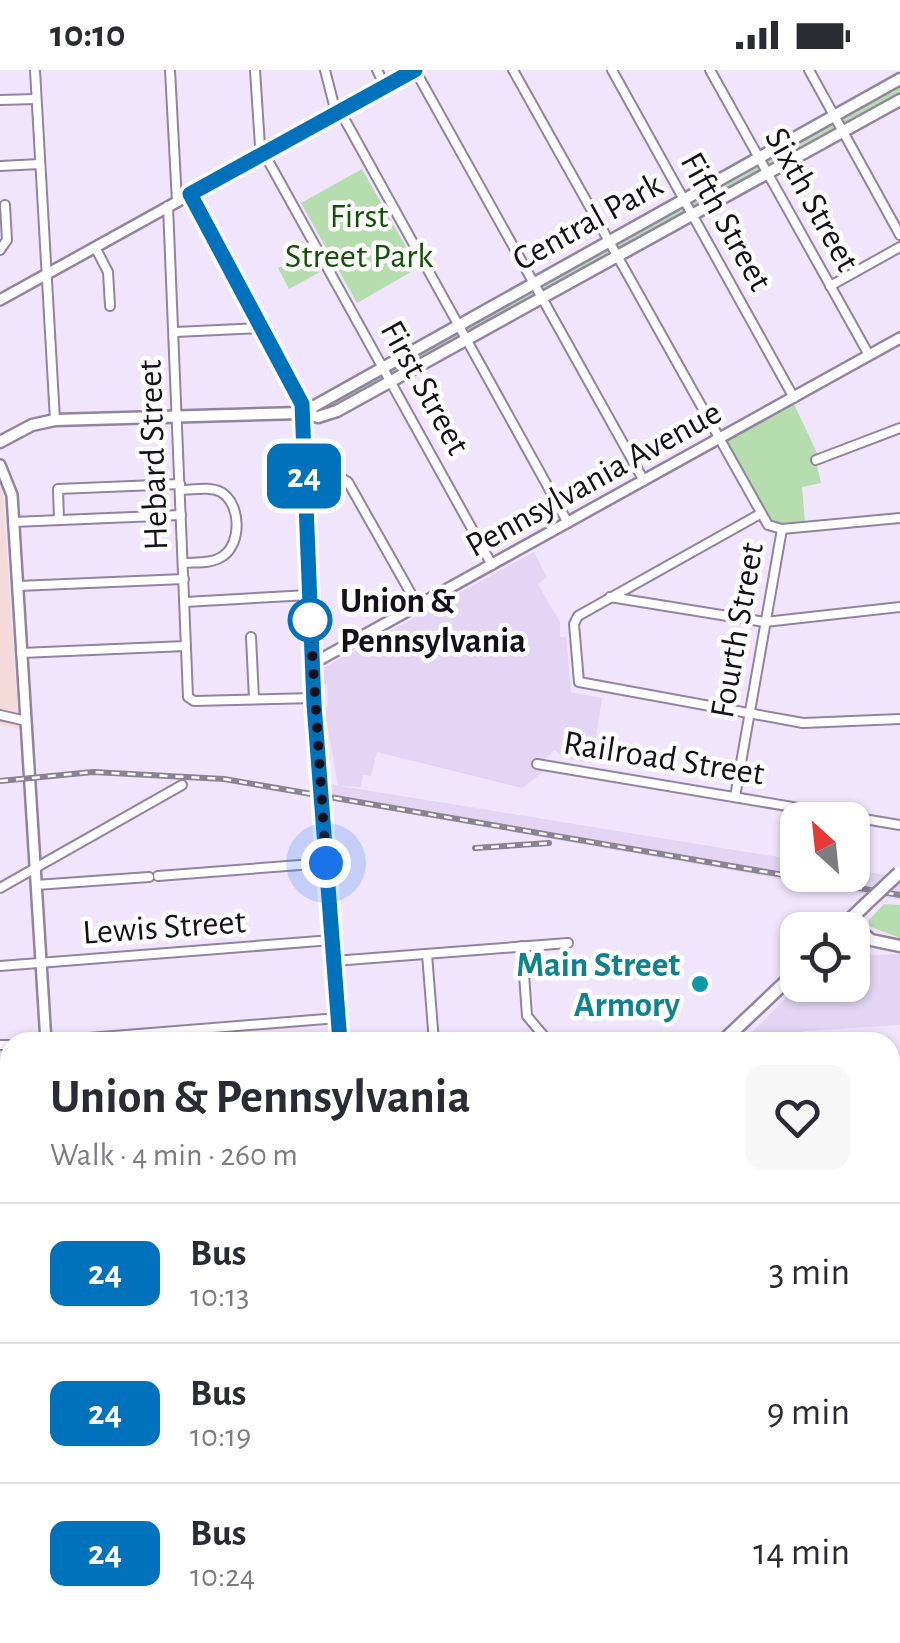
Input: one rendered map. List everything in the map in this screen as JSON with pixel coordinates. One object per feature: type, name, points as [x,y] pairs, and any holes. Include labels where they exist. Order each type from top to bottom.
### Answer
[{"type":"main road","name":"Central Park","points":[[302,413],[900,79]]},
{"type":"main road","name":"Central Park","points":[[0,442],[32,425],[54,420],[302,413],[324,416],[900,100]]},
{"type":"main road","points":[[858,912],[899,873]]},
{"type":"main road","points":[[870,939],[900,946]]},
{"type":"main road","points":[[734,1032],[780,988]]},
{"type":"street","points":[[34,70],[54,420]]},
{"type":"street","name":"Hebard Street","points":[[170,70],[177,416],[190,701],[254,699]]},
{"type":"street","name":"First Street","points":[[254,70],[264,153],[492,565]]},
{"type":"street","points":[[325,70],[338,112],[568,523]]},
{"type":"street","points":[[377,70],[384,86]]},
{"type":"street","points":[[0,300],[415,70],[644,481]]},
{"type":"street","name":"Fourth Street","points":[[513,70],[760,514],[768,525],[782,529],[735,796]]},
{"type":"street","name":"Fifth Street","points":[[612,70],[794,398]]},
{"type":"street","name":"Sixth Street","points":[[710,70],[869,356]]},
{"type":"street","points":[[808,70],[900,235]]},
{"type":"street","points":[[0,100],[36,99]]},
{"type":"street","points":[[0,166],[40,164]]},
{"type":"street","points":[[190,194],[300,397],[314,698],[339,1032]]},
{"type":"street","points":[[0,250],[7,240],[6,205]]},
{"type":"street","points":[[95,247],[108,274],[110,306]]},
{"type":"street","points":[[830,286],[900,247]]},
{"type":"street","points":[[175,332],[264,328]]},
{"type":"street","name":"Pennsylvania Avenue","points":[[312,664],[900,338]]},
{"type":"street","points":[[816,460],[900,428]]},
{"type":"street","points":[[0,465],[11,487],[44,1032]]},
{"type":"street","points":[[304,476],[336,475],[348,482],[418,606]]},
{"type":"street","points":[[59,520],[58,489],[216,490],[228,498],[235,514],[235,539],[229,552],[216,560],[184,563]]},
{"type":"street","points":[[760,514],[575,620],[581,684],[808,723],[900,720]]},
{"type":"street","points":[[13,522],[182,515]]},
{"type":"street","points":[[782,529],[900,518]]},
{"type":"street","points":[[18,586],[184,579]]},
{"type":"street","points":[[184,602],[309,595]]},
{"type":"street","points":[[610,597],[765,622],[900,607]]},
{"type":"street","points":[[252,637],[254,699],[314,698]]},
{"type":"street","points":[[21,653],[186,646]]},
{"type":"street","points":[[0,715],[26,721]]},
{"type":"street","name":"Railroad Street","points":[[537,764],[900,825]]},
{"type":"street","points":[[0,888],[182,785]]},
{"type":"street","points":[[36,885],[326,863]]},
{"type":"street","name":"Lewis Street","points":[[0,966],[332,940]]},
{"type":"street","points":[[334,960],[568,943]]},
{"type":"street","points":[[522,946],[528,1016],[541,1032]]},
{"type":"street","points":[[426,954],[433,1032]]},
{"type":"street","points":[[182,1032],[338,1018]]},
{"type":"shaded area","points":[[0,481],[3,494],[19,729],[0,725]]},
{"type":"shaded area","points":[[534,552],[547,577],[538,584],[560,622],[560,637],[566,637],[571,692],[602,698],[592,763],[563,758],[555,750],[545,758],[543,772],[522,788],[377,752],[371,776],[363,775],[361,787],[340,786],[780,857],[780,879],[319,798],[326,784],[338,785],[324,709],[328,706],[327,685],[322,682],[321,669]]},
{"type":"shaded area","points":[[870,872],[900,878],[900,900],[854,892],[870,892]]},
{"type":"shaded area","points":[[900,954],[900,1025],[752,1032],[782,1002],[870,1002],[870,955]]},
{"type":"green space","points":[[900,82],[900,96],[340,406],[315,411]]},
{"type":"green space","name":"First Street Park","points":[[362,169],[418,268],[357,303],[301,203]]},
{"type":"green space","points":[[309,251],[320,272],[289,289],[278,268]]},
{"type":"green space","points":[[793,402],[818,455],[811,460],[817,466],[821,483],[802,487],[805,522],[774,525],[725,442]]},
{"type":"green space","points":[[884,904],[900,905],[900,938],[870,926],[870,919]]},
{"type":"railway","points":[[0,781],[93,772],[224,779],[900,895]]},
{"type":"railway","points":[[475,848],[549,843]]},
{"type":"bus line","name":"24","points":[[339,1032],[314,704],[302,404],[190,194],[415,70]]},
{"type":"place","name":"Union & Pennsylvania","points":[[310,620]]},
{"type":"place","name":"Main Street Armory","points":[[700,984]]},
{"type":"route","points":[[310,620],[326,863]]}]
